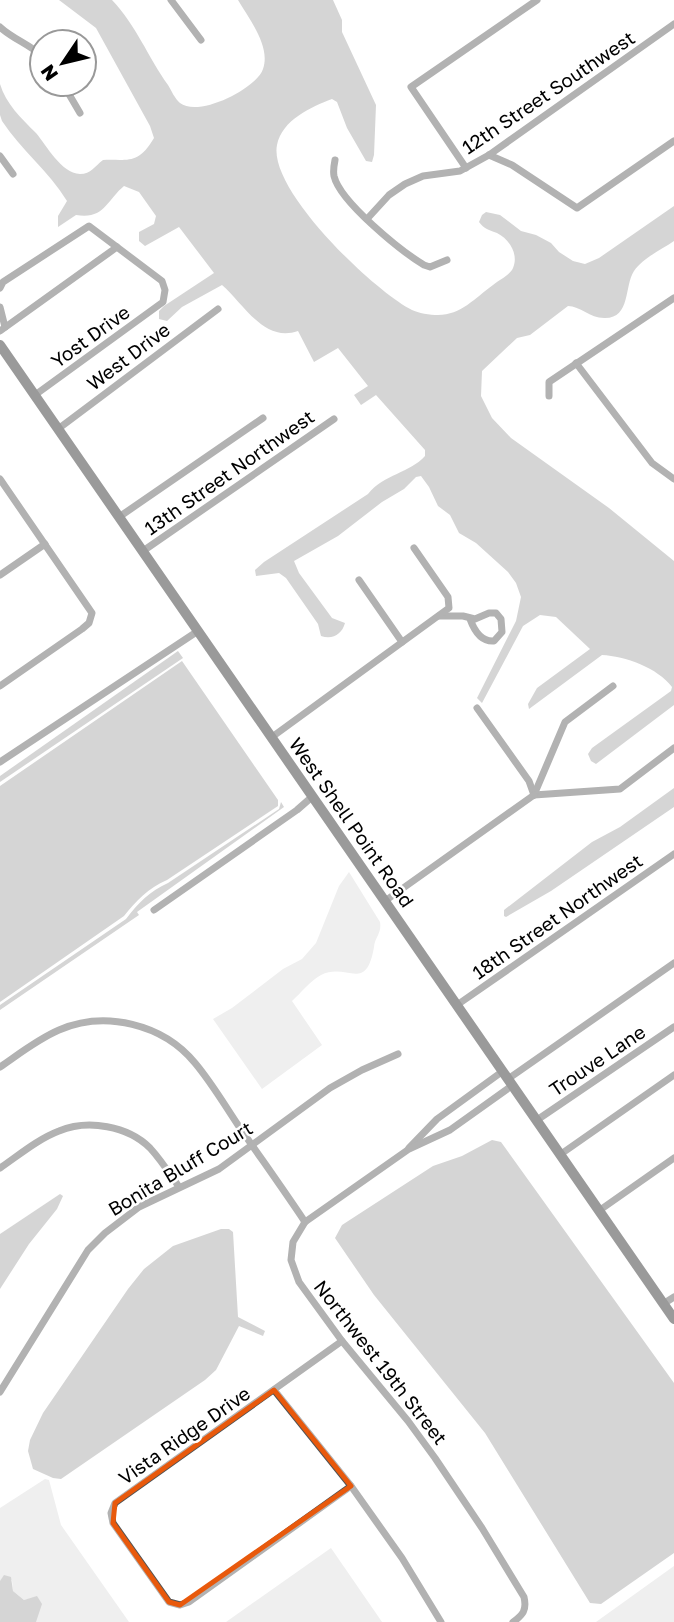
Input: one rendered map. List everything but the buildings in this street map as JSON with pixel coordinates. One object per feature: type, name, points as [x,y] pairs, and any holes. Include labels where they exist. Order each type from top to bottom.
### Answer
[{"type":"street","points":[[172,0],[201,40]]},
{"type":"street","points":[[466,168],[411,87],[537,0]]},
{"type":"street","name":"12th Street Southwest","points":[[367,219],[405,184],[423,176],[452,173],[489,155],[674,24]]},
{"type":"street","points":[[0,27],[28,44]]},
{"type":"street","points":[[71,98],[80,113]]},
{"type":"street","points":[[489,155],[512,165],[577,208],[674,141]]},
{"type":"street","points":[[0,156],[13,174]]},
{"type":"street","points":[[335,160],[333,174],[339,188],[367,219],[424,265],[430,267],[447,260]]},
{"type":"street","points":[[0,288],[13,274],[89,226],[117,247],[2,329]]},
{"type":"street","name":"Yost Drive","points":[[35,395],[163,302],[165,290],[162,281],[117,247]]},
{"type":"street","points":[[549,396],[549,382],[674,298]]},
{"type":"street","points":[[0,307],[2,329]]},
{"type":"street","name":"West Drive","points":[[58,429],[218,309]]},
{"type":"street","name":"West Shell Point Road","points":[[0,345],[674,1319]]},
{"type":"street","points":[[576,363],[652,463],[674,479]]},
{"type":"street","points":[[119,517],[263,418]]},
{"type":"street","name":"13th Street Northwest","points":[[143,551],[334,419]]},
{"type":"street","points":[[0,479],[92,613],[89,623],[0,686]]},
{"type":"street","points":[[0,575],[45,544]]},
{"type":"street","points":[[272,737],[449,608],[448,597],[414,548]]},
{"type":"street","points":[[359,580],[402,642]]},
{"type":"street","points":[[439,616],[463,615],[475,620],[489,613],[496,613],[501,619],[502,632],[494,641],[486,640],[476,631],[470,619]]},
{"type":"street","points":[[0,762],[198,631]]},
{"type":"street","points":[[534,795],[565,722],[613,686]]},
{"type":"street","points":[[477,708],[529,781],[534,795]]},
{"type":"street","points":[[385,901],[534,795],[620,789],[674,748]]},
{"type":"street","points":[[154,910],[313,796]]},
{"type":"street","name":"18th Street Northwest","points":[[457,1004],[674,854]]},
{"type":"street","points":[[409,1149],[437,1119],[508,1078],[674,963]]},
{"type":"street","points":[[0,1067],[59,1029],[100,1020],[135,1025],[164,1035],[195,1063],[305,1222],[409,1149],[450,1130],[508,1078]]},
{"type":"street","name":"Trouve Lane","points":[[537,1120],[674,1027]]},
{"type":"street","name":"Bonita Bluff Court","points":[[0,1392],[88,1250],[105,1233],[139,1207],[219,1169],[330,1088],[398,1054]]},
{"type":"street","points":[[561,1154],[674,1075]]},
{"type":"street","points":[[0,1168],[61,1130],[99,1125],[127,1133],[148,1146],[179,1187]]},
{"type":"street","points":[[600,1210],[674,1158]]},
{"type":"street","name":"Northwest 19th Street","points":[[305,1222],[296,1234],[292,1248],[294,1271],[342,1342],[435,1458],[496,1551],[524,1597],[526,1606],[522,1616],[513,1622]]},
{"type":"street","points":[[663,1304],[674,1297]]},
{"type":"street","name":"Vista Ridge Drive","points":[[342,1342],[115,1503],[111,1513],[113,1523],[169,1602],[180,1605],[189,1602],[351,1486]]},
{"type":"street","points":[[274,1390],[351,1486],[402,1558],[441,1622]]},
{"type":"highlighted area","points":[[274,1390],[351,1486],[180,1605],[169,1602],[113,1523],[115,1503]]},
{"type":"shaded area","points":[[59,0],[112,0],[135,30],[176,99],[189,107],[200,107],[239,92],[258,77],[263,69],[265,60],[262,42],[238,0],[333,0],[342,20],[342,32],[376,105],[372,162],[366,161],[347,128],[337,102],[332,99],[307,110],[285,128],[277,145],[279,164],[289,187],[306,212],[350,261],[395,299],[424,314],[454,312],[511,271],[515,257],[509,243],[479,222],[486,212],[500,215],[521,231],[551,243],[573,261],[585,264],[599,258],[674,206],[674,241],[647,258],[634,271],[619,313],[604,318],[568,306],[530,335],[517,338],[482,371],[481,396],[492,418],[511,438],[609,508],[674,561],[674,705],[596,764],[591,761],[588,754],[592,748],[671,691],[672,687],[658,674],[640,664],[602,655],[529,709],[528,704],[537,688],[590,649],[556,617],[540,615],[523,626],[482,703],[477,698],[516,621],[521,597],[508,572],[476,543],[459,533],[450,515],[438,506],[421,476],[416,477],[404,489],[382,502],[338,536],[294,561],[299,573],[332,618],[345,623],[336,635],[321,636],[318,624],[286,578],[279,573],[256,576],[255,570],[264,562],[368,494],[374,487],[419,462],[425,456],[425,450],[376,395],[361,405],[354,395],[368,386],[338,348],[314,362],[298,331],[275,332],[265,327],[222,285],[182,307],[167,321],[159,319],[159,311],[164,306],[214,273],[179,227],[145,246],[139,241],[139,232],[154,224],[156,216],[139,192],[124,186],[99,212],[93,215],[76,215],[58,227],[58,216],[67,201],[2,121],[0,84],[15,110],[67,169],[80,174],[87,173],[103,160],[138,157],[154,138],[96,28]]},
{"type":"shaded area","points":[[178,651],[183,658],[0,782],[0,776]]},
{"type":"shaded area","points":[[182,661],[278,800],[278,806],[154,887],[124,916],[0,1002],[0,786]]},
{"type":"shaded area","points":[[674,788],[674,807],[551,891],[504,916],[504,910],[592,842],[620,827]]},
{"type":"shaded area","points":[[281,802],[284,807],[137,912],[139,915],[0,1010],[0,1005],[126,919],[150,894],[279,809]]},
{"type":"shaded area","points":[[349,872],[380,922],[370,961],[361,973],[330,972],[321,975],[292,1001],[322,1045],[262,1089],[213,1019],[283,969],[302,959],[316,943],[339,886]]},
{"type":"shaded area","points":[[492,1140],[501,1142],[674,1383],[674,1553],[601,1604],[590,1603],[485,1433],[374,1295],[335,1238],[342,1225],[433,1166],[462,1156]]},
{"type":"shaded area","points":[[60,1194],[63,1196],[57,1209],[29,1244],[0,1289],[0,1234]]},
{"type":"shaded area","points":[[221,1229],[233,1232],[238,1317],[265,1331],[263,1336],[239,1326],[216,1370],[205,1380],[61,1479],[33,1469],[28,1451],[30,1440],[43,1413],[128,1289],[144,1269],[173,1246]]},
{"type":"shaded area","points":[[45,1479],[49,1480],[61,1525],[129,1622],[36,1622],[37,1597],[24,1600],[13,1591],[12,1580],[0,1581],[0,1508]]},
{"type":"shaded area","points":[[331,1548],[382,1622],[226,1622]]},
{"type":"shaded area","points":[[674,1566],[674,1622],[596,1622]]},
{"type":"shaded area","points":[[4,1575],[11,1577],[13,1591],[24,1600],[37,1596],[42,1604],[36,1622],[0,1622],[0,1581]]}]
